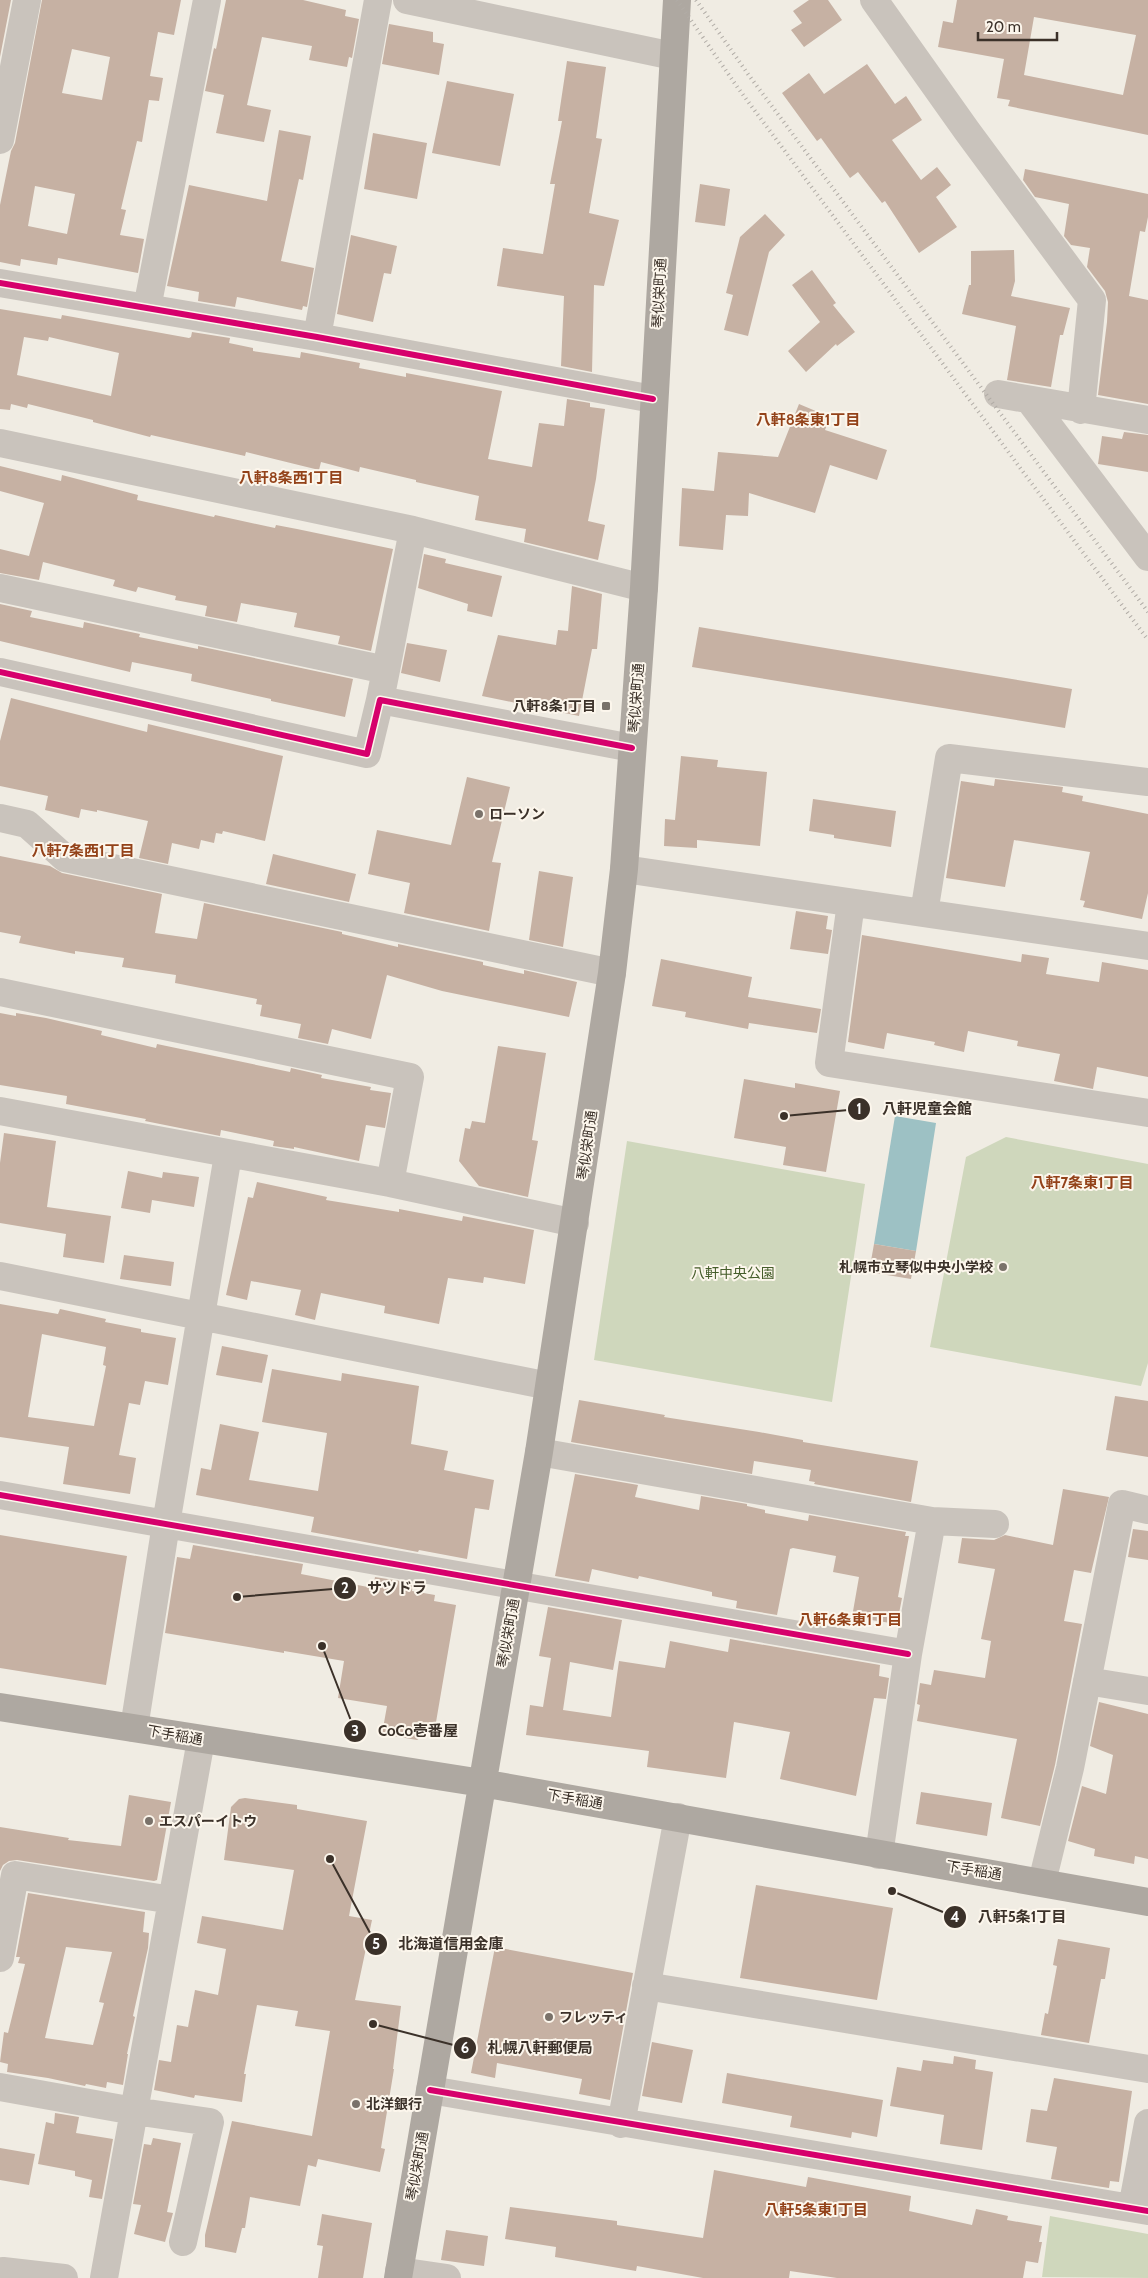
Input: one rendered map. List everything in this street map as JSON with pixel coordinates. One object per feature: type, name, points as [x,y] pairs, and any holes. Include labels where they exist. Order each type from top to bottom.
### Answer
[{"type":"main road","name":"琴似栄町通","points":[[398,2274],[539,1452],[612,973],[624,869],[644,588],[653,399],[677,0]]},
{"type":"main road","name":"下手稲通","points":[[0,1707],[482,1783],[1148,1902]]},
{"type":"street","points":[[0,140],[27,0]]},
{"type":"street","points":[[147,308],[207,0]]},
{"type":"street","points":[[316,337],[378,0]]},
{"type":"street","points":[[407,0],[673,56]]},
{"type":"street","points":[[874,0],[967,131],[1092,300],[1081,410]]},
{"type":"street","points":[[0,283],[316,337],[653,399]]},
{"type":"street","points":[[998,394],[1081,410],[1148,420]]},
{"type":"street","points":[[1030,401],[1148,557]]},
{"type":"street","points":[[0,443],[413,530],[644,588]]},
{"type":"street","points":[[0,672],[367,754],[380,700],[413,530]]},
{"type":"street","points":[[0,588],[386,670]]},
{"type":"street","points":[[380,700],[632,748]]},
{"type":"street","points":[[924,913],[949,758],[1148,782]]},
{"type":"street","points":[[0,818],[27,824],[65,858],[612,973]]},
{"type":"street","points":[[624,869],[1148,946]]},
{"type":"street","points":[[851,903],[829,1063],[1148,1113]]},
{"type":"street","points":[[0,992],[410,1077],[390,1183]]},
{"type":"street","points":[[0,1111],[228,1155],[390,1183],[575,1223]]},
{"type":"street","points":[[134,1728],[228,1155]]},
{"type":"street","points":[[0,1276],[549,1386]]},
{"type":"street","points":[[539,1452],[932,1521],[995,1524]]},
{"type":"street","points":[[0,1495],[908,1654]]},
{"type":"street","points":[[1042,1882],[1070,1768],[1122,1504],[1148,1510]]},
{"type":"street","points":[[879,1855],[908,1654],[932,1521]]},
{"type":"street","points":[[1087,1681],[1148,1692]]},
{"type":"street","points":[[104,2278],[201,1740]]},
{"type":"street","points":[[621,2124],[678,1817]]},
{"type":"street","points":[[0,1952],[15,1875],[172,1900]]},
{"type":"street","points":[[646,1986],[1148,2068]]},
{"type":"street","points":[[0,2087],[134,2111],[210,2122],[183,2242]]},
{"type":"street","points":[[430,2090],[621,2124],[1140,2209],[1148,2123]]},
{"type":"street","points":[[1,2278],[3,2271],[64,2278]]},
{"type":"street","points":[[398,2274],[447,2278]]},
{"type":"green space","points":[[1006,1137],[1148,1164],[1148,1363],[1141,1386],[930,1347],[966,1157]]},
{"type":"green space","name":"八軒中央公園","points":[[627,1141],[865,1184],[832,1402],[594,1360]]},
{"type":"green space","points":[[1050,2216],[1148,2234],[1148,2278],[1042,2277]]},
{"type":"water","points":[[895,1116],[936,1123],[916,1251],[874,1244]]},
{"type":"building","points":[[0,0],[11,0],[0,57]]},
{"type":"building","points":[[42,0],[181,0],[174,35],[158,32],[150,76],[163,78],[159,101],[149,100],[142,142],[137,141],[121,209],[126,210],[120,235],[144,239],[138,273],[58,258],[57,265],[21,259],[20,266],[0,262],[0,205],[11,151],[15,143]],"holes":[[[72,49],[110,57],[102,100],[62,93]],[[35,186],[75,194],[67,234],[28,226]]]},
{"type":"building","points":[[226,0],[303,0],[346,10],[345,16],[359,19],[352,58],[349,57],[347,67],[309,60],[312,46],[262,37],[247,105],[271,110],[264,142],[216,133],[224,95],[205,91]]},
{"type":"building","points":[[809,0],[828,0],[842,20],[804,47],[791,30],[802,23],[793,11]]},
{"type":"building","points":[[957,0],[1148,0],[1148,135],[1008,106],[1010,100],[997,98],[1004,59],[938,47],[943,21],[953,23]],"holes":[[[1034,17],[1136,35],[1123,95],[1024,75]]]},
{"type":"building","points":[[389,24],[433,32],[433,42],[444,44],[439,75],[382,64]]},
{"type":"building","points":[[567,61],[606,67],[596,138],[602,139],[589,213],[619,220],[604,286],[594,285],[592,372],[561,366],[564,296],[497,286],[503,248],[543,254],[555,184],[550,184],[562,121],[558,121]]},
{"type":"building","points":[[867,64],[895,104],[906,96],[922,120],[892,140],[921,180],[937,167],[951,185],[936,197],[957,227],[919,253],[885,201],[882,203],[858,172],[850,178],[821,138],[817,141],[782,93],[809,73],[824,94]]},
{"type":"building","points":[[447,81],[514,94],[500,166],[432,153]]},
{"type":"building","points":[[279,130],[311,136],[303,180],[299,179],[281,261],[314,268],[307,307],[303,306],[302,310],[237,297],[235,307],[198,301],[199,292],[167,286],[189,185],[267,201]]},
{"type":"building","points":[[373,133],[427,143],[417,199],[364,189]]},
{"type":"building","points":[[1025,169],[1148,194],[1148,217],[1145,232],[1140,231],[1129,296],[1148,300],[1148,404],[1098,395],[1107,322],[1108,302],[1105,291],[1087,267],[1090,248],[1071,245],[1064,236],[1069,204],[1035,197],[1023,180]]},
{"type":"building","points":[[700,184],[730,189],[725,226],[695,222]]},
{"type":"building","points":[[765,214],[785,235],[769,252],[748,336],[724,330],[733,295],[726,293],[740,237]]},
{"type":"building","points":[[351,235],[397,246],[391,274],[384,273],[373,322],[337,314]]},
{"type":"building","points":[[1014,250],[1015,281],[1011,296],[1070,308],[1063,335],[1060,335],[1051,387],[1007,380],[1016,326],[962,314],[969,285],[971,285],[971,251]]},
{"type":"building","points":[[812,270],[836,303],[833,305],[855,332],[837,346],[836,344],[806,372],[788,351],[820,322],[792,285]]},
{"type":"building","points":[[0,309],[61,319],[62,315],[189,338],[192,332],[230,338],[229,343],[253,348],[253,351],[300,358],[301,352],[360,363],[359,368],[406,377],[406,373],[502,391],[488,459],[532,467],[539,423],[564,426],[567,399],[590,403],[590,407],[605,409],[596,479],[588,521],[605,525],[598,560],[524,542],[526,529],[475,520],[479,496],[416,482],[416,480],[360,467],[359,472],[321,462],[319,470],[246,452],[245,456],[151,435],[150,437],[93,422],[93,420],[28,404],[27,408],[11,404],[10,410],[0,409]],"holes":[[[24,337],[48,341],[49,337],[119,353],[111,396],[17,375]]]},
{"type":"building","points":[[799,404],[830,417],[825,430],[887,450],[877,480],[830,465],[815,513],[749,493],[748,516],[726,515],[723,550],[679,546],[682,488],[714,491],[718,452],[778,457]]},
{"type":"building","points":[[1124,432],[1148,435],[1148,472],[1098,464],[1102,436],[1122,439]]},
{"type":"building","points":[[0,466],[61,481],[62,475],[138,495],[137,500],[214,517],[215,515],[275,528],[276,525],[393,549],[371,651],[338,644],[340,636],[294,627],[297,613],[241,603],[237,622],[205,616],[207,606],[175,600],[176,596],[138,587],[136,592],[113,586],[115,580],[43,562],[39,580],[0,573],[0,549],[29,556],[44,503],[0,491]]},
{"type":"building","points":[[424,554],[446,559],[445,563],[502,576],[492,617],[467,611],[468,604],[418,588]]},
{"type":"building","points":[[572,586],[602,594],[597,649],[592,649],[579,716],[482,696],[498,635],[556,645],[558,630],[568,631]]},
{"type":"building","points":[[0,604],[32,611],[30,617],[83,628],[84,622],[140,634],[139,637],[198,649],[198,646],[353,679],[345,717],[191,681],[192,674],[132,662],[130,672],[0,641]]},
{"type":"building","points":[[699,627],[1072,689],[1065,728],[692,667]]},
{"type":"building","points":[[407,643],[447,650],[440,682],[401,673]]},
{"type":"building","points":[[11,698],[147,732],[148,724],[283,756],[265,841],[223,831],[222,834],[216,833],[214,843],[201,840],[199,849],[172,843],[168,864],[139,858],[148,821],[97,810],[97,812],[81,809],[79,818],[45,810],[48,796],[0,786],[0,741]]},
{"type":"building","points":[[681,756],[718,760],[717,767],[767,772],[760,846],[697,840],[697,848],[664,846],[665,819],[675,820]]},
{"type":"building","points":[[467,777],[510,787],[492,862],[501,863],[489,931],[404,913],[410,883],[368,874],[377,830],[451,845]]},
{"type":"building","points":[[995,779],[1063,787],[1062,792],[1083,796],[1082,801],[1148,814],[1148,893],[1142,919],[1083,907],[1085,901],[1080,900],[1090,852],[1014,840],[1005,887],[946,878],[961,781],[994,786]]},
{"type":"building","points":[[813,799],[896,811],[891,847],[834,838],[834,835],[809,831]]},
{"type":"building","points":[[273,854],[356,874],[349,902],[266,884]]},
{"type":"building","points":[[0,856],[50,866],[62,873],[162,894],[155,933],[197,939],[204,903],[342,932],[342,934],[398,947],[398,944],[483,962],[483,965],[524,974],[524,970],[577,982],[569,1017],[442,991],[387,975],[371,1039],[332,1029],[328,1044],[298,1038],[301,1024],[260,1016],[262,1005],[256,1004],[257,999],[175,983],[176,975],[122,967],[124,958],[75,951],[75,954],[19,943],[21,936],[0,932]]},
{"type":"building","points":[[539,871],[573,877],[563,947],[529,940]]},
{"type":"building","points":[[796,911],[828,916],[826,929],[832,930],[828,954],[790,949]]},
{"type":"building","points":[[862,935],[1021,962],[1022,954],[1049,958],[1046,974],[1099,982],[1102,962],[1148,970],[1148,1077],[1097,1067],[1093,1089],[1054,1081],[1060,1054],[1017,1046],[1018,1041],[968,1031],[964,1052],[934,1045],[935,1042],[887,1033],[884,1049],[848,1042]]},
{"type":"building","points":[[661,959],[752,977],[748,997],[821,1009],[817,1033],[749,1023],[748,1029],[685,1017],[686,1012],[652,1006]]},
{"type":"building","points":[[0,1013],[16,1016],[16,1013],[46,1018],[102,1031],[101,1035],[156,1048],[157,1044],[290,1072],[291,1068],[322,1075],[321,1078],[371,1087],[370,1090],[391,1093],[385,1128],[366,1125],[359,1161],[294,1147],[294,1149],[273,1146],[274,1141],[221,1130],[220,1136],[145,1121],[146,1119],[66,1104],[67,1096],[0,1085]]},
{"type":"building","points":[[498,1046],[546,1053],[532,1140],[538,1141],[528,1197],[479,1186],[459,1161],[465,1128],[470,1129],[472,1121],[485,1123]]},
{"type":"building","points":[[744,1079],[795,1088],[795,1083],[840,1091],[826,1172],[783,1165],[786,1147],[734,1138]]},
{"type":"building","points":[[4,1133],[56,1141],[47,1207],[111,1216],[104,1263],[63,1257],[66,1234],[0,1223],[0,1163]]},
{"type":"building","points":[[128,1171],[162,1178],[163,1172],[199,1177],[194,1207],[152,1200],[150,1213],[121,1208]]},
{"type":"building","points":[[257,1182],[327,1197],[326,1200],[399,1212],[399,1209],[462,1221],[463,1216],[534,1230],[525,1284],[484,1277],[483,1283],[448,1278],[439,1324],[384,1313],[385,1306],[321,1293],[315,1320],[295,1315],[301,1290],[251,1281],[247,1300],[226,1295],[248,1197],[253,1198]]},
{"type":"building","points":[[874,1244],[916,1251],[911,1279],[869,1272]]},
{"type":"building","points":[[124,1255],[174,1262],[171,1286],[120,1279]]},
{"type":"building","points":[[0,1304],[58,1314],[60,1309],[106,1319],[105,1322],[141,1329],[141,1332],[176,1338],[168,1385],[145,1381],[140,1405],[129,1403],[119,1455],[136,1458],[130,1494],[63,1484],[69,1447],[0,1437]],"holes":[[[42,1334],[106,1347],[103,1365],[106,1366],[94,1426],[28,1417]]]},
{"type":"building","points":[[222,1346],[268,1355],[262,1383],[216,1375]]},
{"type":"building","points":[[272,1369],[341,1381],[342,1373],[419,1386],[411,1444],[448,1451],[444,1470],[494,1480],[489,1510],[475,1508],[467,1559],[311,1532],[314,1517],[196,1495],[201,1468],[211,1470],[220,1424],[259,1432],[249,1480],[318,1491],[327,1433],[262,1422]]},
{"type":"building","points":[[1115,1396],[1148,1401],[1148,1457],[1106,1450]]},
{"type":"building","points":[[579,1400],[665,1415],[664,1417],[918,1461],[911,1502],[814,1484],[815,1482],[809,1481],[811,1470],[754,1461],[752,1474],[571,1442]]},
{"type":"building","points":[[575,1474],[638,1485],[635,1497],[699,1510],[701,1496],[747,1504],[747,1506],[765,1510],[765,1513],[808,1521],[809,1515],[906,1532],[905,1536],[909,1536],[898,1597],[902,1598],[897,1624],[852,1617],[859,1577],[833,1572],[836,1556],[793,1548],[790,1549],[777,1615],[736,1608],[737,1601],[712,1596],[712,1592],[639,1576],[638,1579],[592,1569],[589,1582],[555,1576]]},
{"type":"building","points":[[1063,1489],[1109,1497],[1091,1573],[1074,1570],[1064,1621],[1082,1624],[1055,1765],[1040,1826],[1001,1818],[1017,1739],[917,1721],[920,1705],[917,1704],[920,1683],[931,1685],[934,1670],[985,1678],[991,1641],[981,1639],[995,1569],[958,1563],[962,1538],[994,1540],[1005,1535],[1053,1545]]},
{"type":"building","points":[[1133,1529],[1148,1531],[1148,1560],[1128,1557]]},
{"type":"building","points":[[0,1535],[127,1556],[106,1685],[0,1668]]},
{"type":"building","points":[[193,1545],[303,1564],[301,1574],[373,1588],[375,1577],[413,1583],[412,1591],[435,1595],[434,1601],[456,1605],[435,1728],[417,1740],[382,1734],[387,1706],[338,1698],[344,1661],[165,1633],[177,1557],[190,1559]]},
{"type":"building","points":[[548,1607],[622,1620],[613,1670],[570,1662],[563,1710],[611,1717],[619,1661],[665,1668],[670,1641],[728,1652],[730,1639],[880,1665],[879,1676],[889,1678],[886,1699],[874,1698],[856,1796],[780,1779],[790,1732],[734,1722],[726,1778],[647,1767],[649,1751],[526,1735],[530,1705],[543,1707],[551,1658],[539,1656]]},
{"type":"building","points":[[1099,1702],[1148,1714],[1148,1859],[1135,1856],[1134,1864],[1094,1856],[1095,1849],[1068,1841],[1082,1786],[1106,1794],[1113,1755],[1090,1746]]},
{"type":"building","points":[[921,1792],[992,1803],[987,1836],[916,1824]]},
{"type":"building","points":[[129,1795],[171,1802],[157,1880],[17,1860],[9,1861],[3,1865],[0,1871],[0,1827],[69,1838],[68,1840],[121,1846]]},
{"type":"building","points":[[245,1798],[297,1805],[297,1809],[367,1821],[349,1916],[372,1920],[355,2000],[401,2006],[394,2069],[381,2148],[385,2149],[380,2172],[318,2159],[316,2167],[308,2165],[300,2206],[250,2197],[245,2228],[242,2228],[236,2253],[205,2247],[205,2235],[232,2121],[312,2136],[330,2031],[295,2026],[298,2011],[257,2005],[244,2074],[246,2074],[242,2102],[195,2095],[194,2098],[154,2090],[159,2060],[171,2062],[177,2025],[188,2027],[195,1990],[218,1995],[226,1949],[197,1943],[202,1916],[283,1930],[294,1870],[224,1860],[231,1807],[239,1799]]},
{"type":"building","points":[[756,1885],[893,1908],[877,2000],[740,1978]]},
{"type":"building","points":[[28,1893],[145,1912],[143,1932],[149,1933],[148,1948],[133,2016],[135,2017],[123,2085],[107,2082],[106,2088],[86,2084],[85,2086],[7,2072],[8,2064],[0,2062],[4,2032],[8,2033],[25,1964],[18,1963],[20,1957],[16,1957]],"holes":[[[66,1947],[112,1952],[99,2002],[104,2003],[93,2045],[45,2038]]]},
{"type":"building","points":[[1058,1939],[1110,1948],[1105,1979],[1101,1979],[1089,2043],[1041,2035],[1045,2013],[1048,2014],[1057,1966],[1053,1965]]},
{"type":"building","points":[[495,1947],[633,1973],[610,2100],[579,2094],[582,2079],[497,2063],[495,2078],[471,2073]]},
{"type":"building","points":[[652,2042],[693,2050],[682,2103],[642,2096]]},
{"type":"building","points":[[954,2056],[976,2060],[975,2069],[993,2072],[982,2150],[940,2144],[944,2115],[890,2106],[897,2067],[921,2071],[923,2060],[953,2064]]},
{"type":"building","points":[[727,2073],[883,2100],[877,2137],[852,2132],[851,2138],[790,2127],[792,2116],[722,2103]]},
{"type":"building","points":[[1054,2078],[1132,2091],[1119,2182],[1110,2181],[1109,2188],[1051,2179],[1057,2147],[1026,2142],[1031,2109],[1047,2111]]},
{"type":"building","points":[[55,2113],[79,2117],[76,2133],[113,2139],[102,2199],[89,2197],[92,2180],[75,2176],[75,2171],[38,2164],[46,2122],[54,2124]]},
{"type":"building","points":[[153,2138],[181,2143],[167,2212],[173,2213],[165,2242],[134,2234],[141,2205],[133,2204],[144,2144],[151,2145]]},
{"type":"building","points":[[0,2148],[35,2154],[29,2185],[0,2180]]},
{"type":"building","points":[[714,2170],[806,2187],[808,2177],[911,2196],[909,2211],[972,2225],[976,2209],[1008,2216],[1007,2220],[1042,2226],[1039,2242],[1042,2242],[1038,2263],[1026,2261],[1023,2278],[837,2278],[790,2271],[789,2278],[703,2278],[637,2266],[636,2271],[555,2257],[556,2247],[505,2239],[510,2207],[617,2221],[617,2225],[703,2238]]},
{"type":"building","points":[[322,2214],[372,2223],[363,2278],[318,2278],[323,2246],[317,2245]]},
{"type":"building","points":[[446,2230],[488,2236],[484,2266],[441,2260]]},
{"type":"railway","points":[[677,0],[738,88],[1148,640]]},
{"type":"railway","points":[[696,0],[748,74],[1148,612]]},
{"type":"cycle path","points":[[0,283],[317,337],[653,399]]},
{"type":"cycle path","points":[[0,672],[367,754],[380,700],[632,748]]},
{"type":"cycle path","points":[[0,1495],[908,1654]]},
{"type":"cycle path","points":[[430,2090],[1148,2211]]},
{"type":"place","name":"八軒8条1丁目","points":[[606,706]]},
{"type":"place","name":"ローソン","points":[[479,814]]},
{"type":"place","name":"八軒児童会館","points":[[784,1116]]},
{"type":"place","name":"札幌市立琴似中央小学校","points":[[1003,1267]]},
{"type":"place","name":"サツドラ","points":[[237,1597]]},
{"type":"place","name":"CoCo壱番屋","points":[[322,1646]]},
{"type":"place","name":"エスパーイトウ","points":[[149,1821]]},
{"type":"place","name":"北海道信用金庫","points":[[330,1859]]},
{"type":"place","name":"八軒5条1丁目","points":[[892,1891]]},
{"type":"place","name":"フレッティ","points":[[549,2017]]},
{"type":"place","name":"札幌八軒郵便局","points":[[373,2024]]},
{"type":"place","name":"北洋銀行","points":[[356,2104]]},
{"type":"district","name":"八軒8条東1丁目","points":[[808,420]]},
{"type":"district","name":"八軒8条西1丁目","points":[[291,478]]},
{"type":"district","name":"八軒7条西1丁目","points":[[83,851]]},
{"type":"district","name":"八軒7条東1丁目","points":[[1082,1183]]},
{"type":"district","name":"八軒6条東1丁目","points":[[850,1620]]},
{"type":"district","name":"八軒5条東1丁目","points":[[816,2210]]}]
